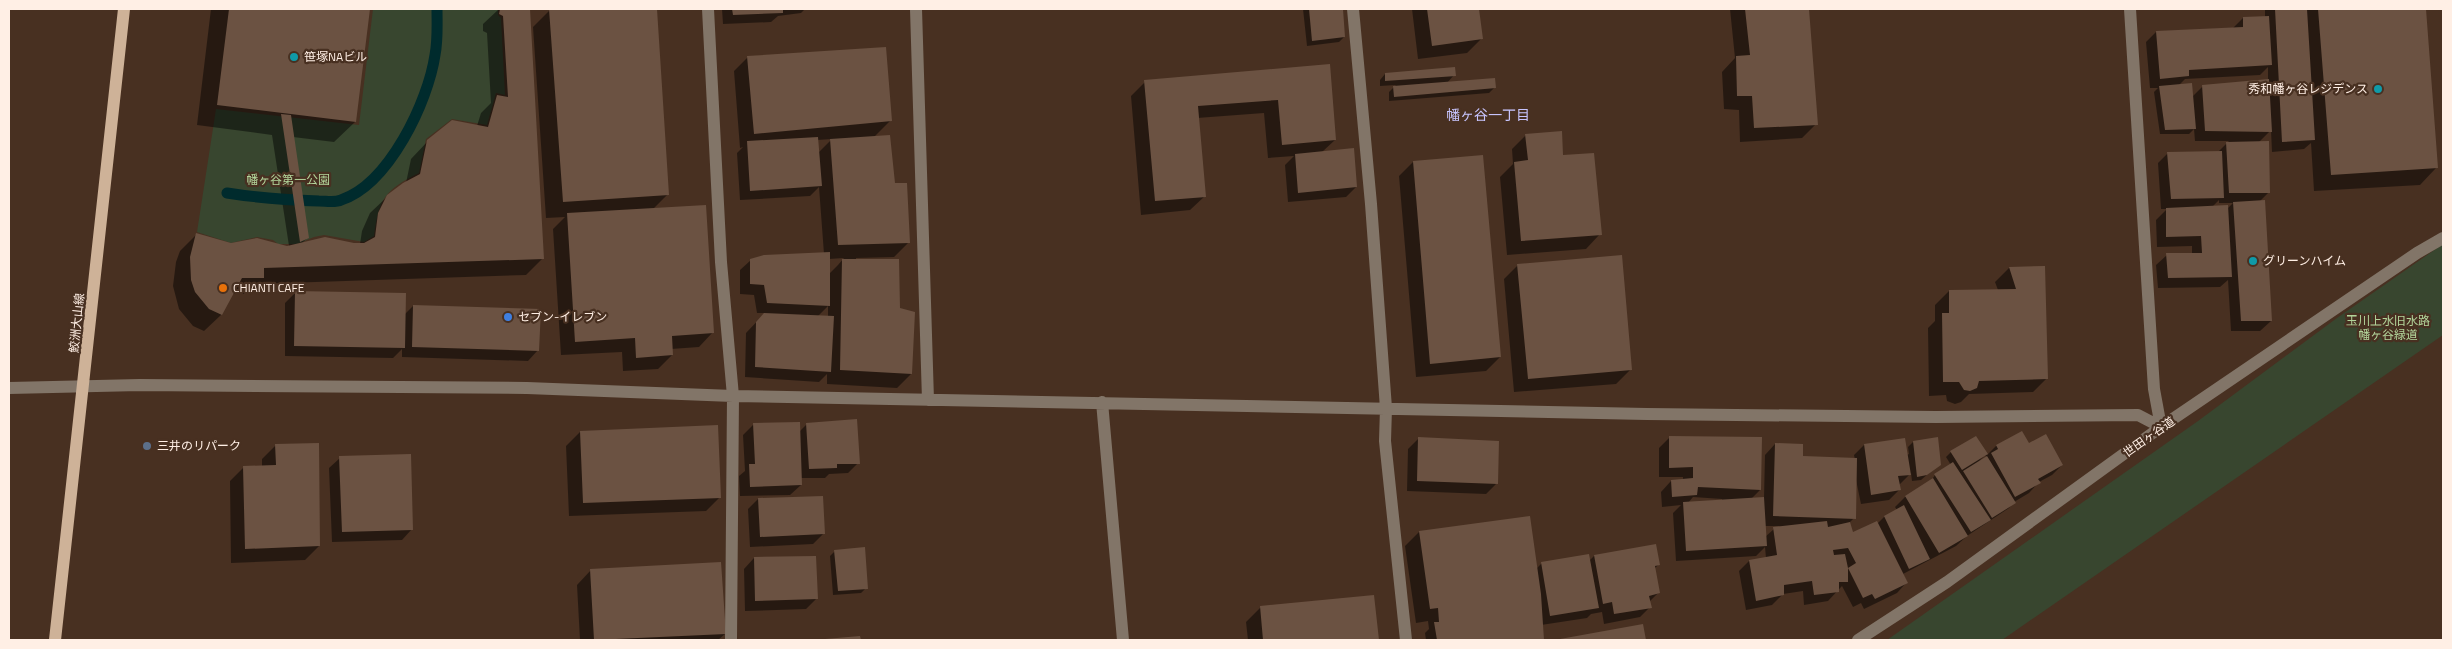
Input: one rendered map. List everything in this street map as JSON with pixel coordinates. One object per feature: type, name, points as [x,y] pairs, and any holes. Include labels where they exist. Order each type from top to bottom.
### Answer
[{"type":"main road","name":"鮫洲大山線","points":[[55,640],[124,9]]},
{"type":"street","points":[[708,9],[721,262],[733,396],[731,640]]},
{"type":"street","points":[[916,9],[928,400]]},
{"type":"street","points":[[1353,9],[1386,408],[1385,441],[1406,640]]},
{"type":"street","points":[[2130,9],[2154,389],[2161,427]]},
{"type":"street","name":"世田ヶ谷道","points":[[1858,640],[1947,582],[2161,427],[2417,253],[2443,238]]},
{"type":"street","points":[[9,388],[84,386],[527,388],[733,396],[1386,408],[1936,417],[2138,415],[2161,427]]},
{"type":"street","points":[[1102,402],[1123,640]]},
{"type":"green space","name":"幡ヶ谷第一公園","points":[[373,9],[498,9],[498,15],[501,18],[505,95],[496,93],[487,125],[452,119],[426,139],[419,173],[391,190],[381,204],[374,236],[364,242],[324,235],[297,244],[278,244],[273,240],[257,237],[231,243],[197,232],[216,109],[359,125]]},
{"type":"green space","name":"玉川上水旧水路 幡ヶ谷緑道","points":[[2443,244],[2443,335],[2002,640],[1887,640],[2198,421],[2337,318]]},
{"type":"building","name":"笹塚NAビル","points":[[229,9],[370,9],[356,122],[217,105]]},
{"type":"building","points":[[500,9],[530,9],[544,259],[264,268],[264,278],[242,278],[222,315],[209,309],[195,292],[191,280],[190,257],[196,233],[231,243],[257,238],[287,246],[325,237],[354,243],[364,243],[375,237],[378,213],[387,195],[403,183],[420,174],[427,140],[452,120],[488,127],[497,95],[508,97],[503,16],[499,14]]},
{"type":"building","points":[[549,9],[657,9],[669,195],[563,202]]},
{"type":"building","points":[[732,9],[783,9],[783,13],[733,15]]},
{"type":"building","points":[[1309,9],[1343,9],[1345,37],[1312,41]]},
{"type":"building","points":[[1427,9],[1479,9],[1483,39],[1432,46]]},
{"type":"building","points":[[1745,9],[1809,9],[1818,125],[1754,128],[1752,96],[1737,96],[1736,56],[1750,55]]},
{"type":"building","points":[[2275,9],[2307,9],[2315,140],[2282,142]]},
{"type":"building","name":"秀和幡ヶ谷レジデンス","points":[[2318,9],[2426,9],[2438,168],[2331,175]]},
{"type":"building","points":[[2269,16],[2272,65],[2189,70],[2189,76],[2160,79],[2156,31],[2243,27],[2243,17]]},
{"type":"building","points":[[886,47],[892,121],[754,134],[747,56]]},
{"type":"building","points":[[1330,64],[1336,140],[1282,145],[1278,100],[1198,106],[1206,197],[1155,201],[1144,80]]},
{"type":"building","points":[[1455,67],[1456,76],[1385,81],[1385,73]]},
{"type":"building","points":[[1495,78],[1496,88],[1394,97],[1393,86]]},
{"type":"building","points":[[2269,79],[2272,132],[2205,131],[2202,85]]},
{"type":"building","points":[[2192,83],[2196,129],[2165,130],[2159,86]]},
{"type":"building","points":[[281,114],[291,115],[309,238],[300,242]]},
{"type":"building","points":[[1562,131],[1563,155],[1594,153],[1602,235],[1521,241],[1514,162],[1528,160],[1525,134]]},
{"type":"building","points":[[890,135],[895,183],[907,183],[910,243],[838,245],[830,139]]},
{"type":"building","points":[[818,137],[822,186],[750,191],[747,141]]},
{"type":"building","points":[[2269,141],[2270,193],[2229,193],[2226,142]]},
{"type":"building","points":[[1354,148],[1357,187],[1298,193],[1295,154]]},
{"type":"building","points":[[2222,151],[2224,198],[2171,199],[2167,152]]},
{"type":"building","points":[[1483,155],[1501,357],[1430,364],[1413,161]]},
{"type":"building","name":"グリーンハイム","points":[[2265,200],[2272,321],[2241,321],[2233,202]]},
{"type":"building","points":[[706,205],[714,333],[672,336],[673,355],[636,358],[635,338],[575,342],[567,213]]},
{"type":"building","points":[[2228,205],[2232,277],[2168,278],[2166,253],[2202,253],[2201,236],[2166,237],[2166,208]]},
{"type":"building","points":[[830,252],[830,306],[767,303],[764,285],[750,284],[750,259],[764,255]]},
{"type":"building","points":[[1622,255],[1632,370],[1528,379],[1517,264]]},
{"type":"building","points":[[842,259],[899,259],[900,308],[915,312],[912,374],[840,370]]},
{"type":"building","points":[[2045,266],[2048,379],[1979,381],[1977,388],[1970,391],[1964,390],[1959,382],[1943,382],[1942,313],[1949,313],[1949,290],[2016,289],[2009,267]]},
{"type":"building","points":[[295,291],[406,293],[405,348],[294,346]]},
{"type":"building","points":[[413,305],[541,309],[539,351],[412,347]]},
{"type":"building","points":[[764,313],[834,316],[831,372],[755,367],[756,322]]},
{"type":"building","points":[[857,419],[860,464],[837,464],[837,468],[809,469],[806,423]]},
{"type":"building","points":[[800,422],[802,485],[750,487],[749,464],[755,464],[753,423]]},
{"type":"building","points":[[718,425],[721,498],[583,503],[580,431]]},
{"type":"building","points":[[2022,431],[2029,443],[2046,434],[2063,465],[2038,479],[2041,483],[2015,497],[1991,453],[1998,449],[1996,445]]},
{"type":"building","points":[[1669,436],[1762,437],[1761,490],[1698,487],[1697,495],[1672,497],[1671,480],[1693,478],[1693,467],[1669,468]]},
{"type":"building","points":[[1976,436],[1988,454],[1962,470],[1950,451]]},
{"type":"building","points":[[1418,437],[1499,441],[1498,484],[1417,481]]},
{"type":"building","points":[[1938,437],[1941,465],[1927,475],[1917,477],[1913,441]]},
{"type":"building","points":[[1905,438],[1911,475],[1898,476],[1901,490],[1871,495],[1864,444]]},
{"type":"building","points":[[319,443],[320,546],[245,549],[243,466],[276,465],[275,444]]},
{"type":"building","points":[[1775,443],[1803,444],[1803,456],[1857,458],[1856,519],[1773,516]]},
{"type":"building","points":[[411,454],[413,530],[342,532],[339,456]]},
{"type":"building","points":[[1987,456],[2016,503],[1992,518],[1963,471]]},
{"type":"building","points":[[1953,462],[1991,520],[1971,532],[1934,474]]},
{"type":"building","points":[[1933,478],[1968,536],[1939,553],[1905,496]]},
{"type":"building","points":[[823,496],[825,534],[760,537],[758,498]]},
{"type":"building","points":[[1764,497],[1767,546],[1686,551],[1683,502]]},
{"type":"building","points":[[1904,505],[1930,559],[1909,569],[1884,516]]},
{"type":"building","points":[[1530,516],[1541,594],[1544,640],[1437,640],[1434,622],[1439,622],[1438,608],[1430,609],[1419,531]]},
{"type":"building","points":[[1827,521],[1828,527],[1850,522],[1853,532],[1877,521],[1908,583],[1875,599],[1872,594],[1863,598],[1848,568],[1848,582],[1839,582],[1839,592],[1814,595],[1812,581],[1784,585],[1784,595],[1756,601],[1749,560],[1777,555],[1773,527]],"holes":[[[1848,548],[1856,563],[1848,568],[1845,554],[1834,555],[1833,550]]]},
{"type":"building","points":[[1656,544],[1660,565],[1655,566],[1660,593],[1649,596],[1652,608],[1614,614],[1612,602],[1603,604],[1594,555]]},
{"type":"building","points":[[865,547],[868,589],[838,591],[834,550]]},
{"type":"building","points":[[1589,554],[1599,608],[1550,616],[1541,562]]},
{"type":"building","points":[[816,556],[818,599],[755,601],[754,557]]},
{"type":"building","points":[[721,562],[726,634],[594,640],[590,569]]},
{"type":"building","points":[[1374,595],[1379,640],[1263,640],[1260,606]]},
{"type":"building","points":[[1643,624],[1646,640],[1560,640],[1560,639]]},
{"type":"building","points":[[860,636],[861,640],[825,640],[825,639]]},
{"type":"waterway","points":[[227,193],[307,201],[336,201],[359,191],[375,177],[403,139],[424,95],[436,49],[437,9]]},
{"type":"place","name":"笹塚NAビル","points":[[294,57]]},
{"type":"place","name":"秀和幡ヶ谷レジデンス","points":[[2378,89]]},
{"type":"place","name":"グリーンハイム","points":[[2253,261]]},
{"type":"place","name":"CHIANTI CAFE","points":[[223,288]]},
{"type":"place","name":"セブン-イレブン","points":[[508,317]]},
{"type":"place","name":"三井のリパーク","points":[[147,446]]},
{"type":"district","name":"幡ヶ谷一丁目","points":[[1488,115]]}]
